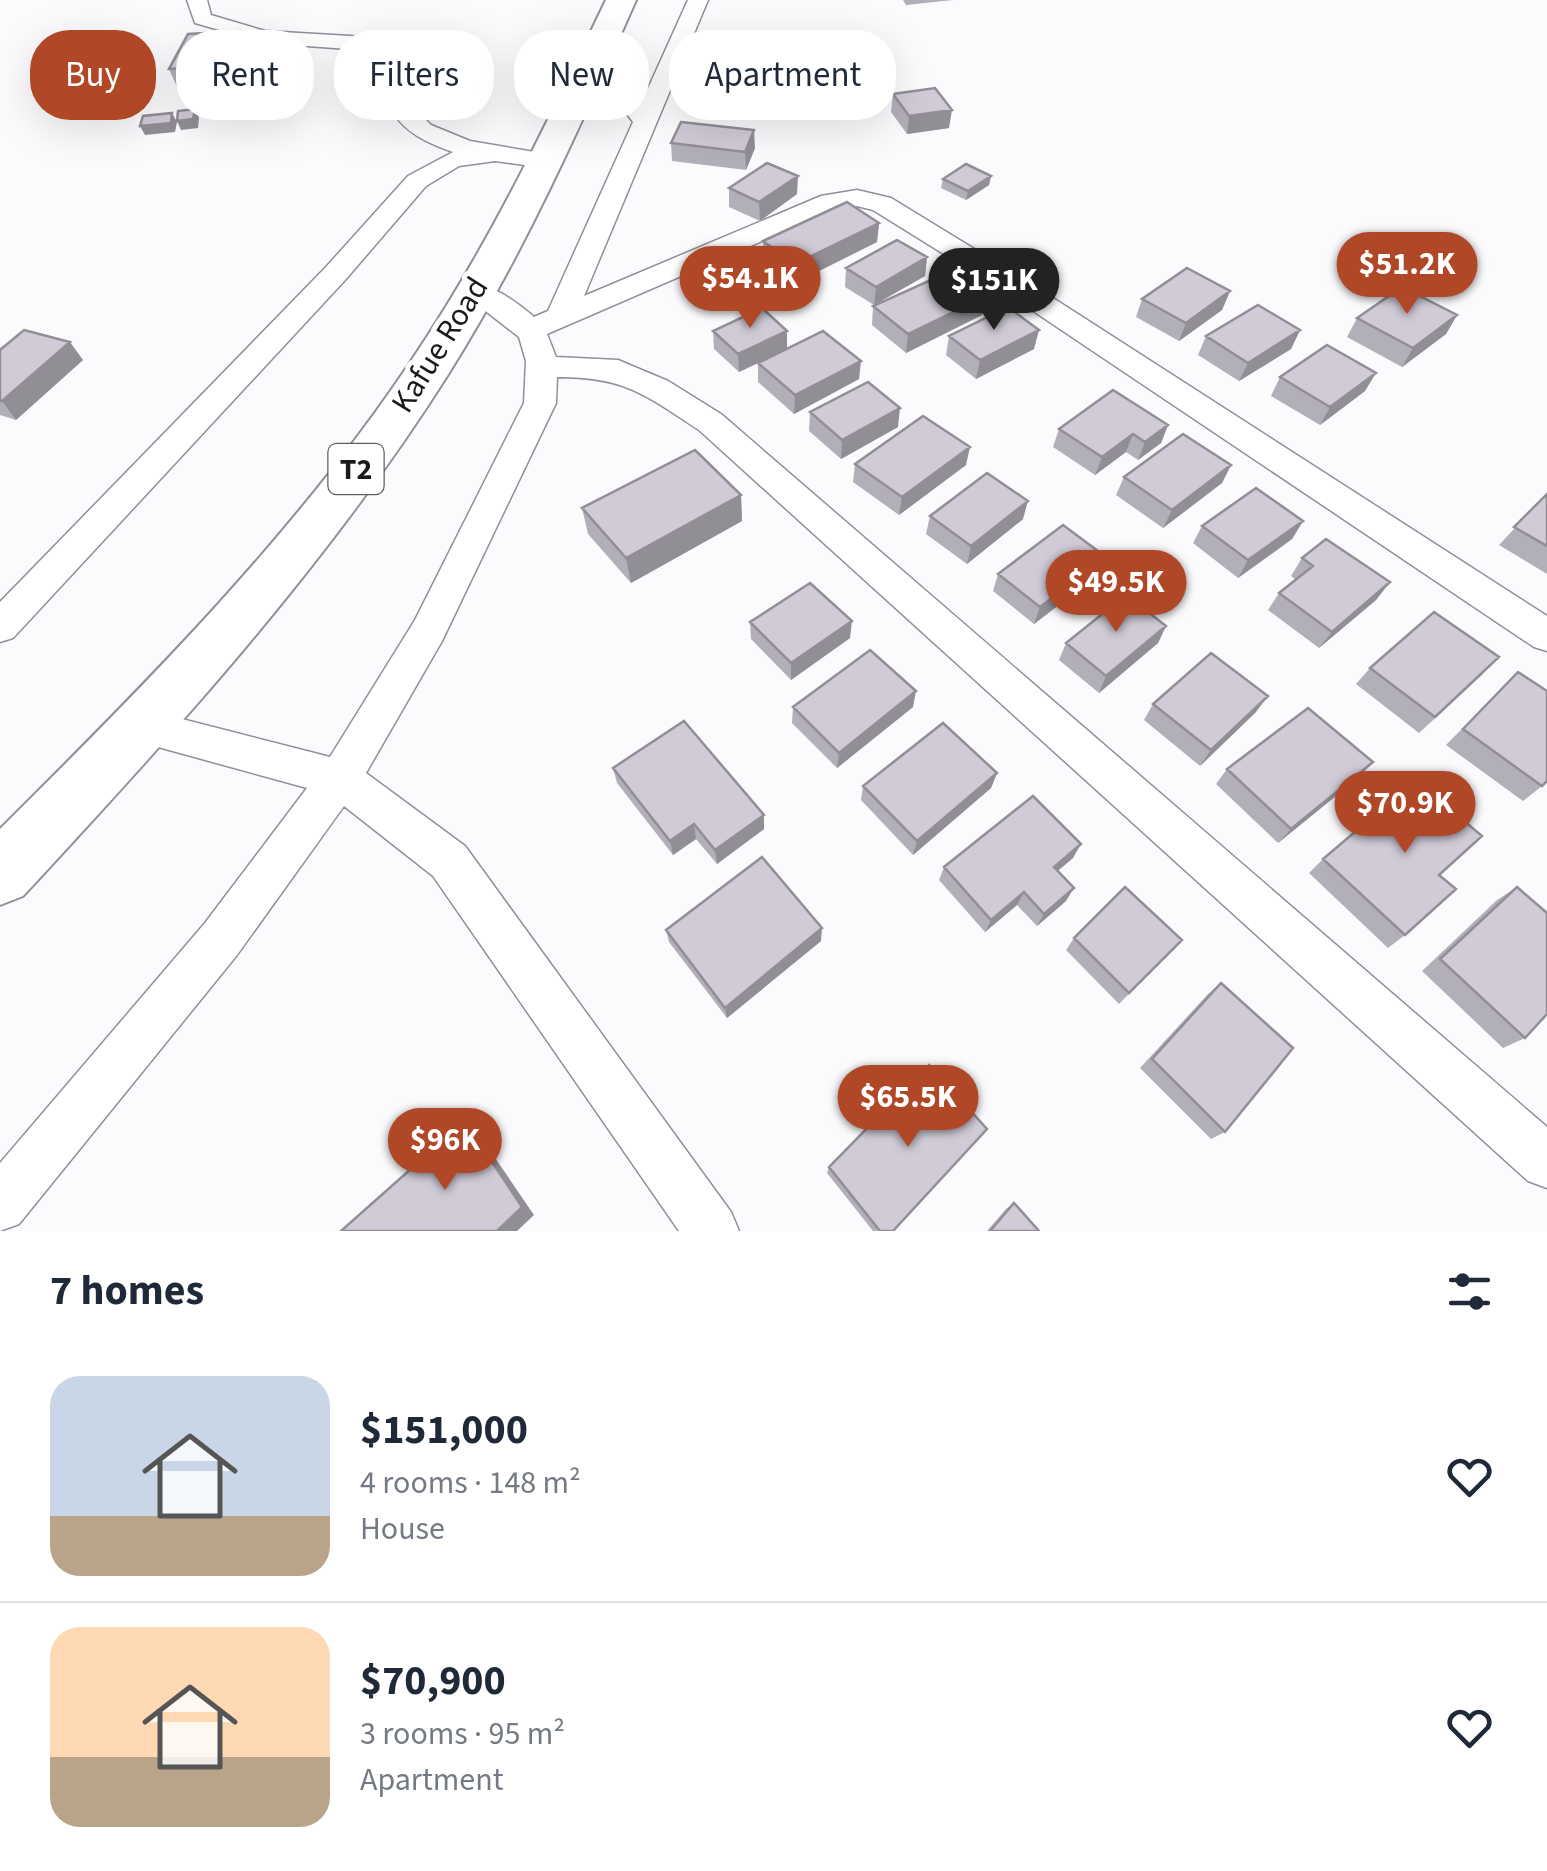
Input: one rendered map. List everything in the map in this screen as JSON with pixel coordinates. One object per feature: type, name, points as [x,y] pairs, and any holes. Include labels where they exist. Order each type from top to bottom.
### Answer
[{"type":"highway","name":"Kafue Road","points":[[608,30],[621,0]]},
{"type":"highway","name":"Kafue Road","points":[[0,874],[144,727],[283,567],[397,416],[476,292],[566,120]]},
{"type":"street","points":[[197,0],[202,19],[222,29],[292,40],[356,40],[386,48],[398,106],[413,124],[490,155]]},
{"type":"street","points":[[0,1205],[220,939],[340,778],[429,630],[540,403],[546,338],[698,0]]},
{"type":"street","points":[[0,627],[336,273],[417,180],[453,159],[490,155],[546,161]]},
{"type":"street","points":[[546,338],[830,202],[857,198],[882,204],[1015,286],[1547,636]]},
{"type":"street","points":[[476,292],[546,338],[657,388],[710,422],[1547,1162]]},
{"type":"street","points":[[144,727],[340,778],[449,862],[712,1231]]},
{"type":"building","points":[[935,88],[952,110],[909,116],[896,94]]},
{"type":"building","points":[[172,113],[171,123],[140,126],[142,120],[156,120],[156,115]]},
{"type":"building","points":[[681,122],[754,130],[745,152],[671,143]]},
{"type":"building","points":[[767,163],[798,176],[759,202],[729,188]]},
{"type":"building","points":[[966,164],[991,176],[968,191],[943,179]]},
{"type":"building","points":[[847,202],[879,223],[795,264],[763,241]]},
{"type":"building","points":[[897,240],[927,257],[876,287],[846,268]]},
{"type":"building","points":[[1187,268],[1230,291],[1186,323],[1142,299]]},
{"type":"building","points":[[951,271],[986,296],[908,334],[873,306]]},
{"type":"building","points":[[1402,287],[1457,315],[1413,348],[1357,318]]},
{"type":"building","points":[[1258,305],[1300,330],[1248,363],[1206,336]]},
{"type":"building","points":[[1008,307],[1039,330],[980,360],[949,336]]},
{"type":"building","points":[[762,308],[787,331],[738,354],[713,331]]},
{"type":"building","points":[[24,330],[70,342],[0,401],[0,350]]},
{"type":"building","points":[[823,331],[861,361],[795,395],[758,363]]},
{"type":"building","points":[[1327,345],[1376,373],[1330,407],[1280,377]]},
{"type":"building","points":[[868,382],[900,408],[842,440],[810,412]]},
{"type":"building","points":[[1113,390],[1168,425],[1145,442],[1133,434],[1102,457],[1059,429]]},
{"type":"building","points":[[923,416],[970,447],[902,497],[855,464]]},
{"type":"building","points":[[1183,434],[1231,465],[1172,510],[1124,477]]},
{"type":"building","points":[[695,450],[741,495],[626,558],[582,508]]},
{"type":"building","points":[[987,473],[1028,501],[971,546],[930,516]]},
{"type":"building","points":[[1256,488],[1303,521],[1248,560],[1202,526]]},
{"type":"building","points":[[1547,494],[1547,546],[1514,527]]},
{"type":"building","points":[[1063,525],[1106,557],[1040,607],[998,574]]},
{"type":"building","points":[[1326,539],[1390,582],[1332,632],[1279,593],[1313,566],[1302,558]]},
{"type":"building","points":[[810,583],[852,621],[791,663],[750,622]]},
{"type":"building","points":[[1126,595],[1166,626],[1106,676],[1066,643]]},
{"type":"building","points":[[1434,612],[1499,657],[1435,717],[1370,668]]},
{"type":"building","points":[[870,650],[916,691],[839,753],[793,707]]},
{"type":"building","points":[[1211,653],[1268,696],[1211,750],[1153,704]]},
{"type":"building","points":[[1518,672],[1547,691],[1547,781],[1542,786],[1463,729]]},
{"type":"building","points":[[1308,708],[1373,762],[1291,829],[1227,769]]},
{"type":"building","points":[[684,721],[764,815],[715,850],[694,824],[670,841],[613,768]]},
{"type":"building","points":[[943,723],[997,773],[917,841],[863,786]]},
{"type":"building","points":[[1416,780],[1482,836],[1439,875],[1456,889],[1405,935],[1323,859]]},
{"type":"building","points":[[1033,796],[1081,844],[1054,867],[1074,888],[1044,914],[1024,892],[991,920],[944,867]]},
{"type":"building","points":[[762,857],[822,928],[725,1008],[666,930]]},
{"type":"building","points":[[1125,887],[1182,940],[1129,993],[1074,938]]},
{"type":"building","points":[[1517,887],[1547,913],[1547,1014],[1525,1038],[1440,959]]},
{"type":"building","points":[[1221,983],[1293,1048],[1225,1132],[1152,1059]]},
{"type":"building","points":[[929,1065],[987,1129],[893,1231],[880,1231],[829,1167]]},
{"type":"building","points":[[465,1121],[522,1207],[497,1231],[341,1231]]},
{"type":"building","points":[[1014,1203],[1039,1231],[990,1231]]}]
